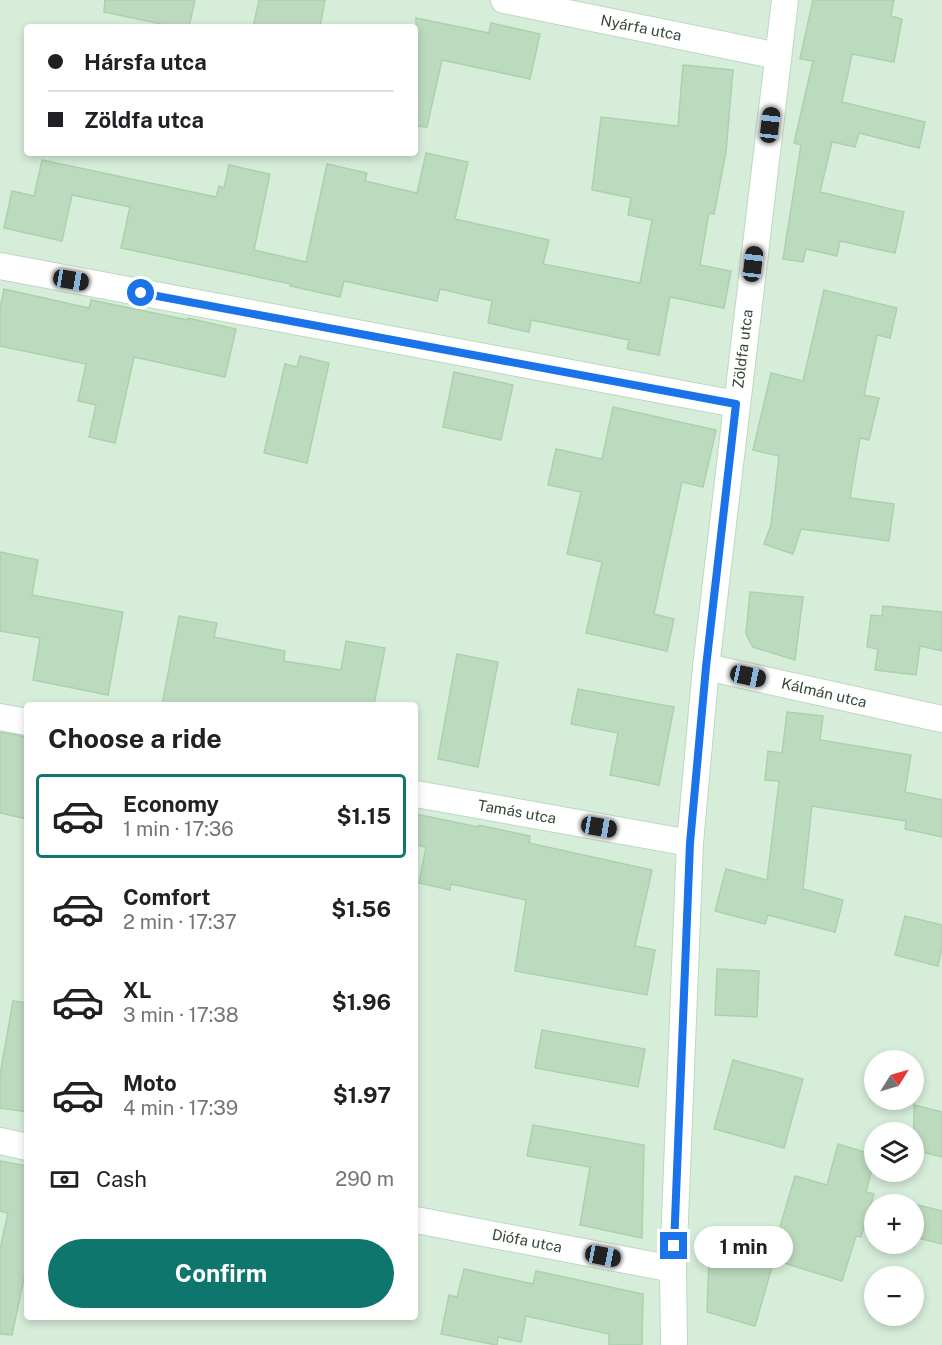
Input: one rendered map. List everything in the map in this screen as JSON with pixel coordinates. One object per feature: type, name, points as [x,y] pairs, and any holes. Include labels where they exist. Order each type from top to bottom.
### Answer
[{"type":"street","name":"Nyárfa utca","points":[[504,0],[778,56]]},
{"type":"street","name":"Zöldfa utca","points":[[674,1345],[673,1269],[690,843],[706,667],[785,0]]},
{"type":"street","points":[[0,266],[736,404]]},
{"type":"street","name":"Kálmán utca","points":[[706,667],[942,719]]},
{"type":"street","points":[[0,717],[24,721]]},
{"type":"street","name":"Tamás utca","points":[[418,794],[690,843]]},
{"type":"street","points":[[0,1142],[24,1146]]},
{"type":"street","name":"Diófa utca","points":[[418,1220],[673,1269]]},
{"type":"shaded area","points":[[0,0],[942,0],[942,1345],[0,1345]]},
{"type":"building","points":[[105,0],[195,0],[190,24],[161,24],[104,12]]},
{"type":"building","points":[[259,0],[325,0],[321,24],[254,24]]},
{"type":"building","points":[[813,0],[894,0],[891,16],[902,19],[894,62],[852,54],[842,102],[925,122],[919,148],[859,133],[855,147],[832,142],[820,192],[904,212],[895,253],[840,241],[837,256],[806,249],[803,262],[783,259],[801,145],[794,143],[813,61],[800,59]]},
{"type":"building","points":[[416,18],[489,33],[491,23],[540,34],[530,79],[442,60],[427,127],[418,126],[418,24],[416,24]]},
{"type":"building","points":[[683,65],[733,70],[726,152],[714,214],[709,213],[700,265],[731,271],[724,308],[670,297],[659,355],[627,349],[629,340],[531,320],[529,332],[488,323],[492,301],[440,289],[437,301],[344,281],[340,297],[290,286],[291,284],[121,248],[130,207],[72,195],[62,241],[4,228],[12,191],[34,196],[42,160],[216,197],[219,186],[224,188],[229,165],[270,174],[254,250],[306,262],[327,164],[367,173],[365,181],[417,193],[426,153],[468,162],[455,219],[549,240],[543,264],[640,283],[652,220],[628,215],[631,198],[592,190],[601,117],[678,126]]},
{"type":"building","points":[[4,289],[89,308],[91,300],[236,329],[225,377],[134,357],[115,443],[89,437],[96,405],[78,401],[86,364],[0,346],[0,308]]},
{"type":"building","points":[[824,290],[897,308],[890,338],[877,335],[864,395],[879,398],[869,440],[860,438],[850,498],[894,504],[889,541],[801,529],[793,554],[764,544],[771,525],[779,456],[753,450],[771,373],[803,381]]},
{"type":"building","points":[[300,356],[329,363],[307,463],[264,453],[285,364],[297,367]]},
{"type":"building","points":[[454,372],[513,385],[501,440],[443,427]]},
{"type":"building","points":[[613,407],[716,430],[703,487],[682,482],[654,614],[674,619],[667,651],[586,633],[602,562],[567,554],[581,492],[548,485],[556,449],[602,459]]},
{"type":"building","points":[[0,552],[38,560],[32,595],[123,612],[108,695],[33,680],[40,638],[0,631]]},
{"type":"building","points":[[750,592],[803,597],[795,660],[753,647],[746,634]]},
{"type":"building","points":[[883,606],[942,612],[942,651],[920,646],[916,675],[875,670],[878,649],[867,647],[871,615],[882,616]]},
{"type":"building","points":[[179,616],[217,623],[214,637],[285,651],[284,661],[341,670],[346,641],[385,648],[375,702],[163,702]]},
{"type":"building","points":[[457,654],[498,662],[478,767],[438,759]]},
{"type":"building","points":[[578,689],[674,707],[659,785],[610,775],[618,733],[571,724]]},
{"type":"building","points":[[787,712],[823,716],[820,740],[911,755],[905,792],[942,800],[942,837],[905,829],[906,821],[812,806],[803,889],[843,900],[835,932],[768,915],[765,924],[715,911],[726,869],[767,880],[779,781],[765,780],[768,751],[782,753]]},
{"type":"building","points":[[0,732],[24,736],[24,818],[0,813]]},
{"type":"building","points":[[418,814],[530,836],[529,843],[652,870],[635,946],[655,950],[647,995],[515,971],[526,900],[451,884],[450,890],[419,883],[426,847],[418,845]]},
{"type":"building","points":[[905,916],[942,925],[942,948],[938,966],[895,955]]},
{"type":"building","points":[[717,969],[759,971],[757,1017],[715,1015]]},
{"type":"building","points":[[13,1001],[24,1003],[24,1112],[0,1108],[0,1075]]},
{"type":"building","points":[[542,1030],[645,1049],[638,1087],[535,1068]]},
{"type":"building","points":[[733,1060],[803,1079],[784,1148],[714,1129]]},
{"type":"building","points":[[924,1108],[942,1112],[942,1157],[924,1152],[924,1122],[914,1122],[914,1110],[924,1110]]},
{"type":"building","points":[[533,1125],[644,1145],[642,1238],[580,1225],[590,1167],[527,1156]]},
{"type":"building","points":[[838,1144],[864,1152],[864,1182],[869,1182],[866,1192],[874,1194],[864,1194],[864,1227],[861,1237],[856,1236],[842,1281],[774,1260],[755,1326],[707,1312],[710,1236],[772,1254],[795,1176],[827,1185]]},
{"type":"building","points":[[0,1161],[24,1165],[24,1278],[12,1335],[0,1334],[0,1249],[8,1213],[0,1211]]},
{"type":"building","points":[[924,1206],[942,1211],[942,1244],[924,1240]]},
{"type":"building","points":[[464,1269],[533,1284],[536,1271],[643,1294],[642,1345],[609,1345],[609,1334],[526,1316],[521,1342],[498,1337],[496,1345],[441,1334],[449,1295],[457,1297]]},
{"type":"route","points":[[141,293],[736,404],[706,667],[690,843],[674,1246]]}]
